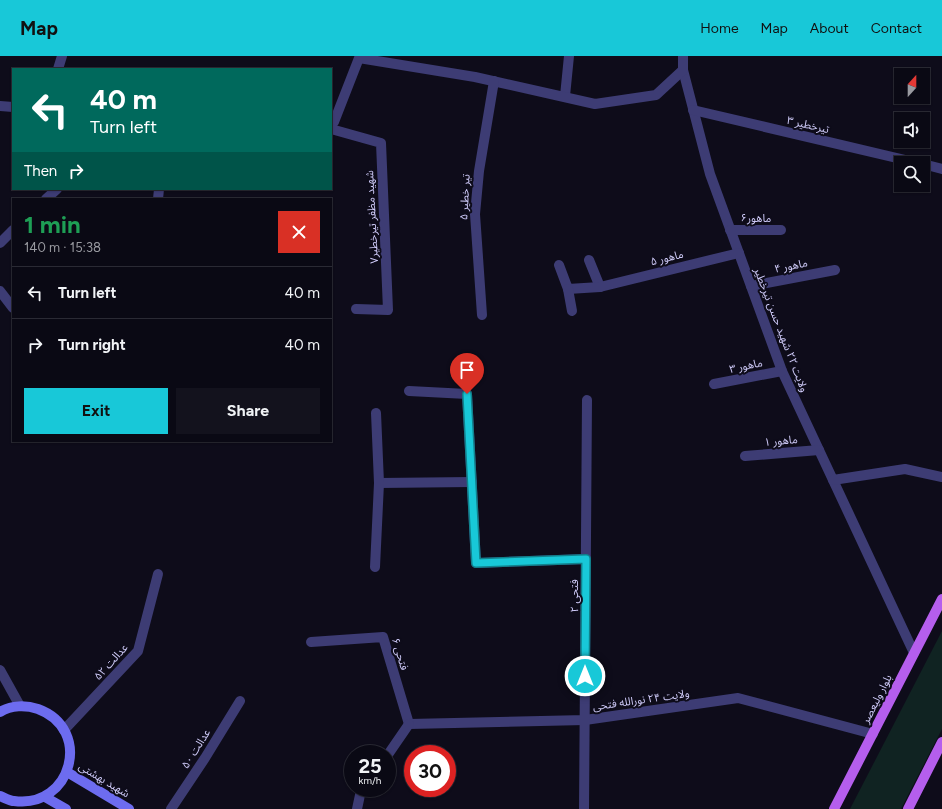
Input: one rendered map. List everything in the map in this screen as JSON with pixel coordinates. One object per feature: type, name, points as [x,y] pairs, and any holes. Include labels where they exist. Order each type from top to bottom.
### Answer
[{"type":"main road","name":"بلوار ولیعصر","points":[[834,809],[942,599]]},
{"type":"main road","points":[[0,712],[20,706],[33,707],[45,712],[56,720],[64,730],[70,743],[71,758],[67,772],[58,787],[45,797],[30,802],[14,802],[0,796]]},
{"type":"main road","points":[[908,809],[942,742]]},
{"type":"main road","name":"شهید بهشتی","points":[[67,772],[129,809]]},
{"type":"main road","points":[[45,797],[66,809]]},
{"type":"street","points":[[58,68],[62,56]]},
{"type":"street","points":[[565,96],[569,56]]},
{"type":"street","name":"ولایت ۲۲ شهید حسن تیرخطیر","points":[[683,56],[683,70],[710,174],[782,371],[914,653]]},
{"type":"street","points":[[332,123],[334,122],[359,57],[494,81],[595,104],[656,95],[683,70]]},
{"type":"street","name":"تیر خطیر ۵","points":[[482,316],[475,214],[478,171],[494,81]]},
{"type":"street","points":[[0,106],[12,107]]},
{"type":"street","name":"تیرخطیر ۳","points":[[693,110],[894,157]]},
{"type":"street","name":"شهید مظفر تیرخطیر۷","points":[[332,129],[380,143],[388,310],[356,309]]},
{"type":"street","points":[[930,166],[942,169]]},
{"type":"street","points":[[47,198],[56,190]]},
{"type":"street","name":"ماهور۶","points":[[730,230],[781,230]]},
{"type":"street","points":[[0,243],[12,231]]},
{"type":"street","name":"ماهور ۵","points":[[568,289],[600,287],[739,253]]},
{"type":"street","points":[[588,260],[600,287]]},
{"type":"street","points":[[559,265],[568,289],[572,311]]},
{"type":"street","name":"ماهور ۴","points":[[751,286],[835,270]]},
{"type":"street","points":[[0,291],[12,307]]},
{"type":"street","name":"ماهور ۳","points":[[714,384],[782,371]]},
{"type":"street","points":[[409,391],[467,394],[476,563],[586,559]]},
{"type":"street","name":"فتحی ۲","points":[[584,809],[586,400]]},
{"type":"street","points":[[375,567],[379,483],[376,413]]},
{"type":"street","name":"ماهور ۱","points":[[745,456],[819,450]]},
{"type":"street","points":[[833,480],[905,470],[942,477]]},
{"type":"street","points":[[379,483],[472,482]]},
{"type":"street","name":"عدالت ۵۲","points":[[64,730],[138,651],[158,574]]},
{"type":"street","name":"فتحی ۶","points":[[311,642],[383,637],[409,724]]},
{"type":"street","points":[[0,670],[20,706]]},
{"type":"street","name":"ولایت ۲۴ نورالله فتحی","points":[[409,724],[585,720],[738,698],[872,734]]},
{"type":"street","name":"عدالت ۵۰","points":[[171,809],[240,701]]},
{"type":"street","points":[[395,745],[409,724]]},
{"type":"street","points":[[357,809],[360,797]]},
{"type":"green space","points":[[942,631],[942,729],[901,809],[850,809]]},
{"type":"route","points":[[467,394],[476,563],[586,559],[585,676]]}]
